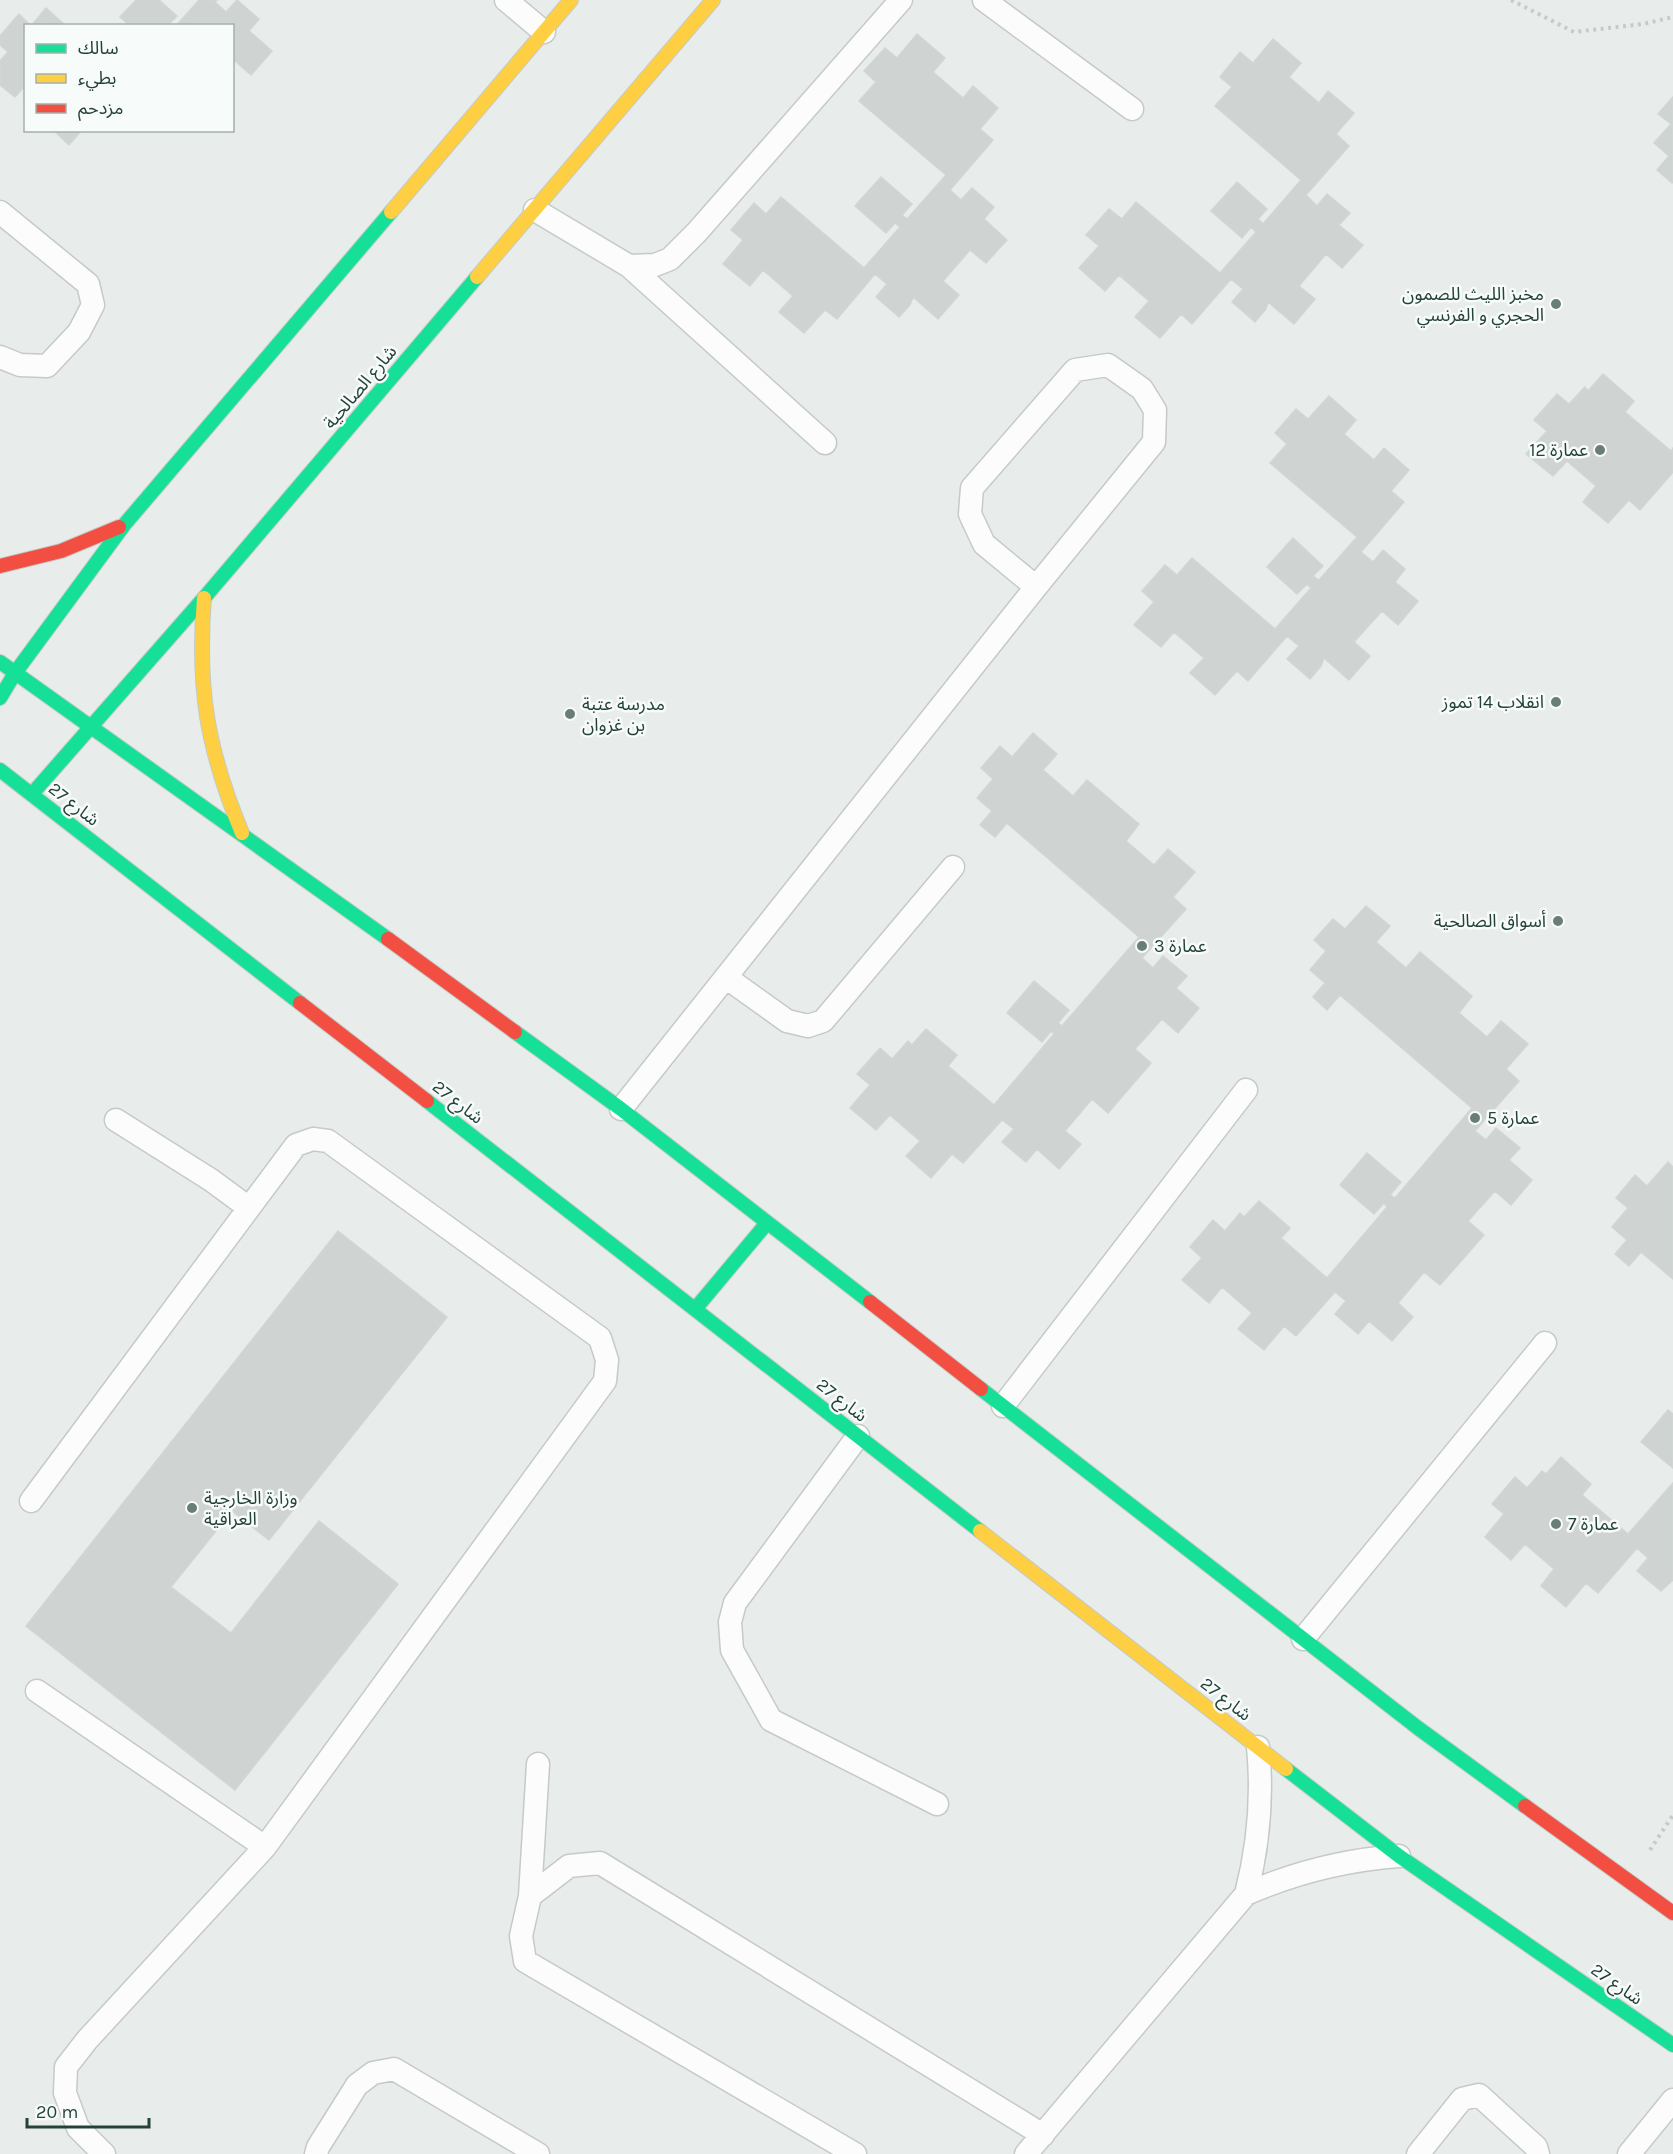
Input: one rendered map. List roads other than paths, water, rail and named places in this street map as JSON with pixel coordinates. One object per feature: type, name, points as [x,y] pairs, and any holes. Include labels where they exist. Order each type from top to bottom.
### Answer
[{"type":"main road","points":[[0,698],[15,673],[124,525],[571,0]]},
{"type":"main road","name":"شارع الصالحية","points":[[32,794],[204,598],[713,0]]},
{"type":"main road","points":[[0,566],[37,560],[81,545],[124,525]]},
{"type":"main road","points":[[204,598],[199,646],[201,695],[209,743],[223,790],[243,834]]},
{"type":"main road","points":[[0,662],[243,834],[621,1109],[1418,1728],[1673,1913]]},
{"type":"main road","name":"شارع 27","points":[[0,770],[696,1308],[1399,1856],[1673,2044]]},
{"type":"main road","points":[[696,1308],[767,1222]]},
{"type":"lane","points":[[506,0],[544,32]]},
{"type":"lane","points":[[629,267],[655,265],[670,259],[697,232],[901,0]]},
{"type":"lane","points":[[984,0],[1132,109]]},
{"type":"lane","points":[[535,210],[629,267],[825,443]]},
{"type":"lane","points":[[0,212],[88,284],[93,305],[79,332],[47,366],[20,365],[0,357]]},
{"type":"lane","points":[[621,1109],[1154,442],[1155,410],[1142,389],[1108,365],[1075,370],[972,488],[970,514],[984,544],[1036,587]]},
{"type":"lane","points":[[727,978],[787,1021],[808,1026],[823,1021],[953,867]]},
{"type":"lane","points":[[1003,1406],[1246,1090]]},
{"type":"lane","points":[[116,1120],[211,1180],[249,1208]]},
{"type":"lane","points":[[31,1501],[296,1145],[313,1139],[328,1141],[600,1338],[607,1359],[605,1381],[265,1847],[87,2040],[66,2067],[65,2093],[78,2128],[104,2154]]},
{"type":"lane","points":[[1303,1639],[1545,1343]]},
{"type":"lane","points":[[858,1436],[735,1604],[730,1622],[732,1650],[771,1720],[937,1804]]},
{"type":"lane","points":[[37,1691],[265,1847]]},
{"type":"lane","points":[[1026,2154],[1246,1894],[1256,1858],[1261,1822],[1262,1784],[1258,1747]]},
{"type":"lane","points":[[538,1764],[530,1896],[521,1936],[525,1961],[855,2154]]},
{"type":"lane","points":[[1246,1894],[1282,1878],[1320,1866],[1360,1858],[1399,1856]]},
{"type":"lane","points":[[530,1896],[569,1866],[600,1863],[1043,2135]]},
{"type":"lane","points":[[316,2154],[318,2147],[357,2085],[373,2073],[394,2069],[538,2154]]},
{"type":"lane","points":[[1418,2154],[1462,2098],[1479,2095],[1536,2147],[1538,2154]]},
{"type":"lane","points":[[1629,2154],[1673,2100]]},
{"type":"place","name":"مخبز الليث للصمون الحجري و الفرنسي","points":[[1556,304]]},
{"type":"place","name":"عمارة 12","points":[[1600,450]]},
{"type":"place","name":"انقلاب 14 تموز","points":[[1556,702]]},
{"type":"place","name":"مدرسة عتبة بن غزوان","points":[[570,714]]},
{"type":"place","name":"أسواق الصالحية","points":[[1558,921]]},
{"type":"place","name":"عمارة 3","points":[[1142,946]]},
{"type":"place","name":"عمارة 5","points":[[1475,1118]]},
{"type":"place","name":"وزارة الخارجية العراقية","points":[[192,1508]]},
{"type":"place","name":"عمارة 7","points":[[1556,1524]]}]
